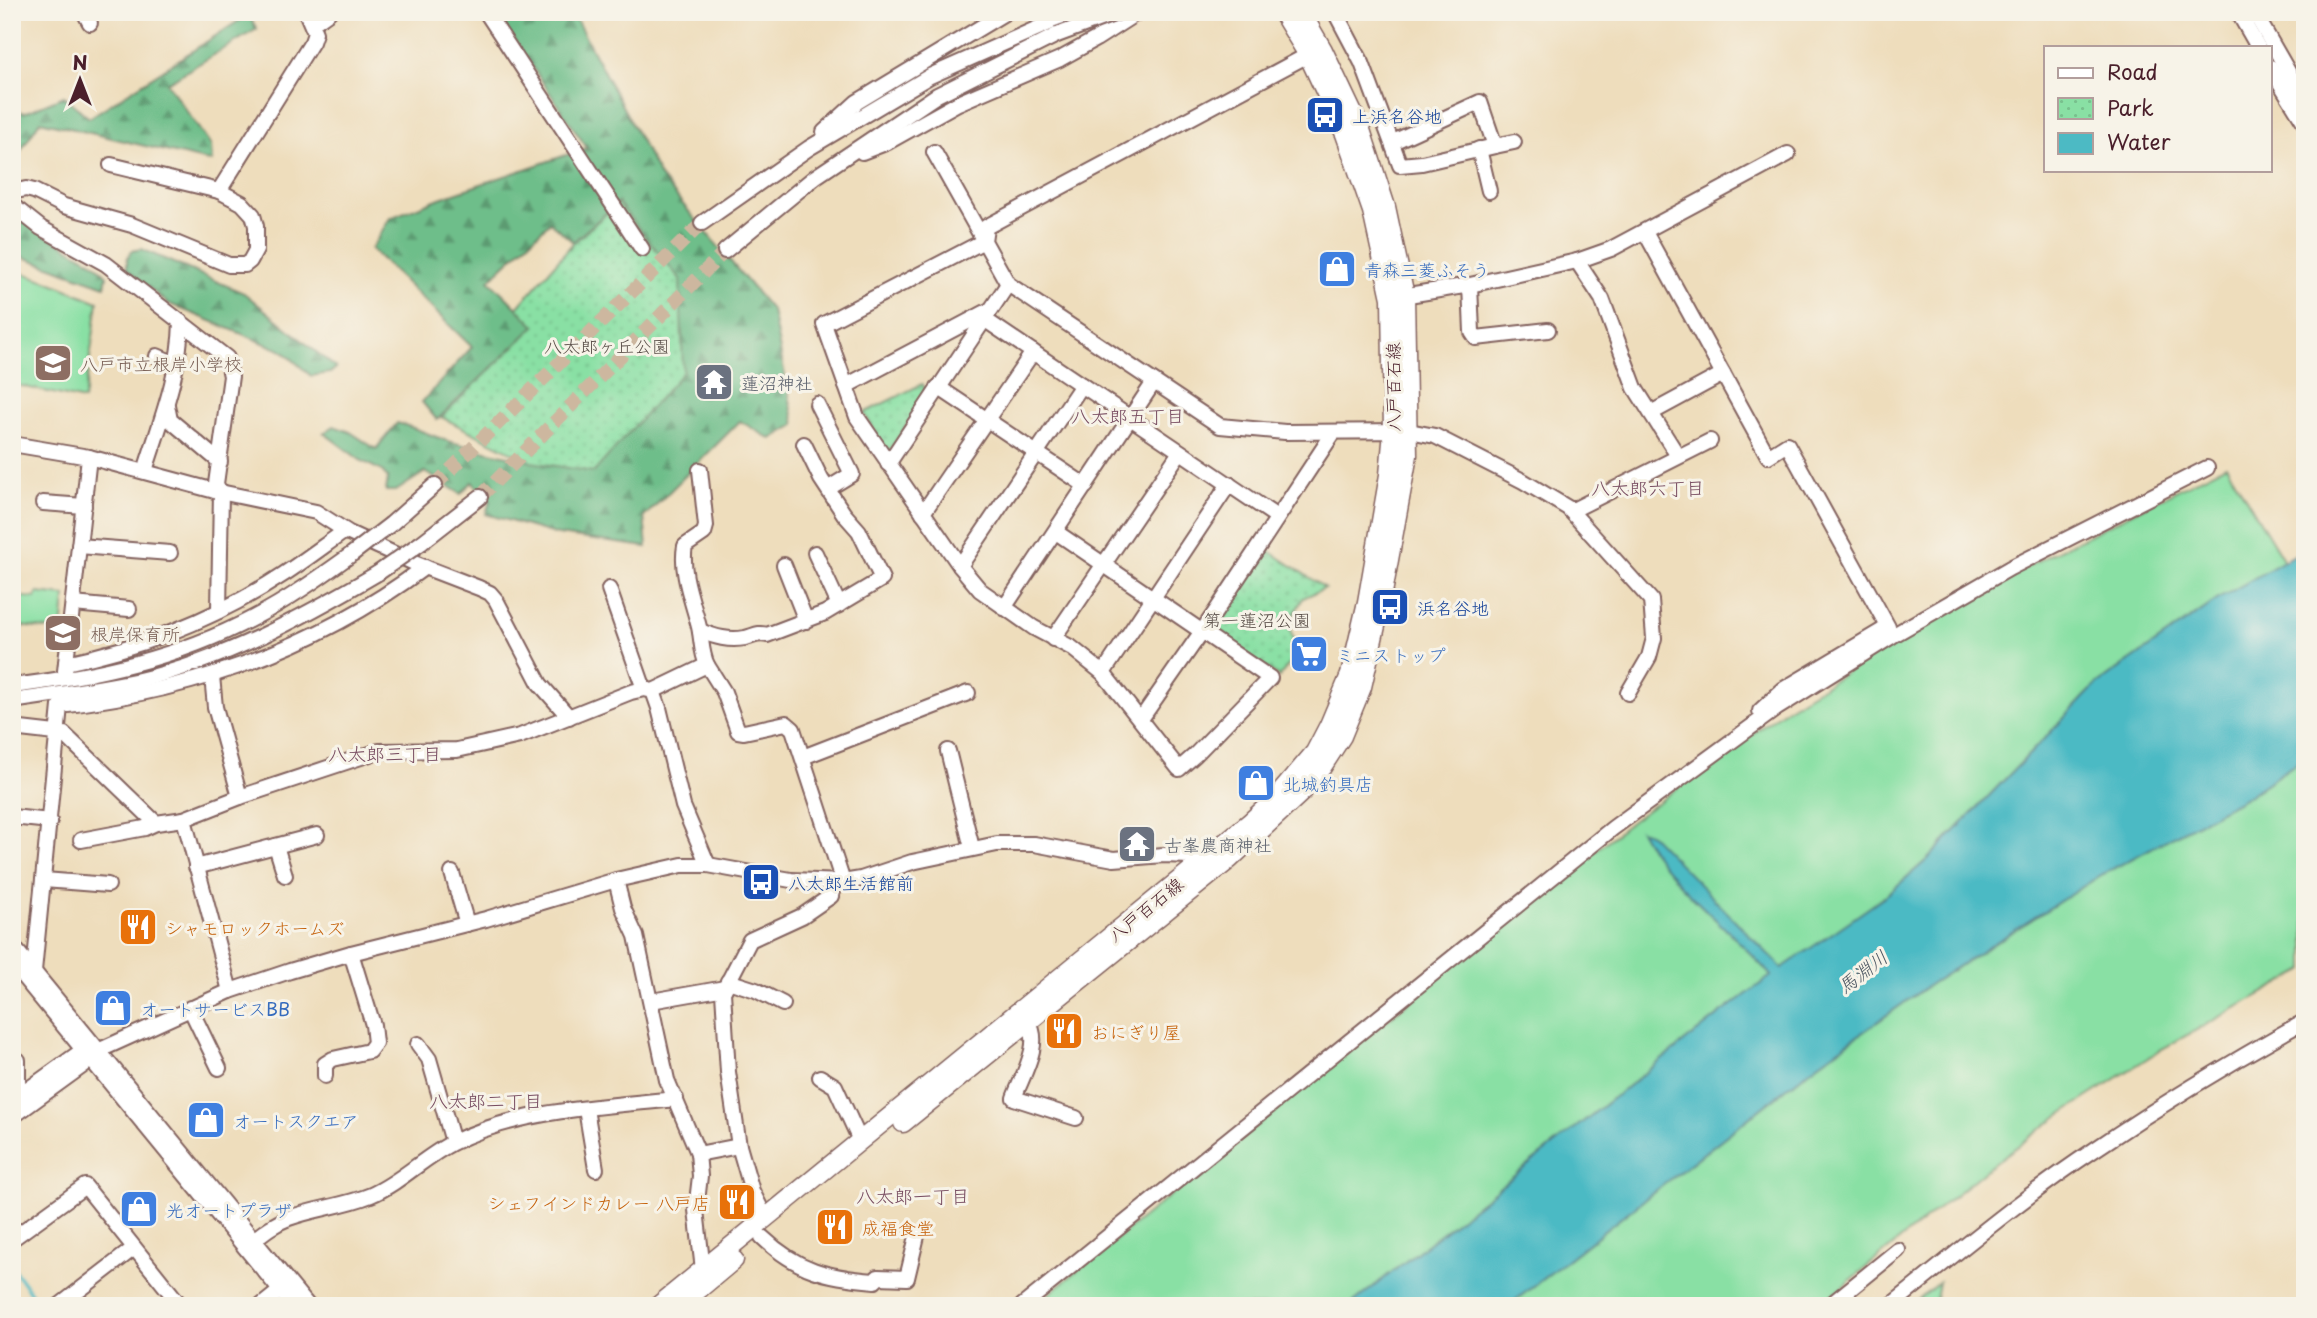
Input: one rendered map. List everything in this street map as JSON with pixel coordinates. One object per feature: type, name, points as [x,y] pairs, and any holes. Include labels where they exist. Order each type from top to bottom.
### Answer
[{"type":"main road","name":"八戸百石線","points":[[1282,12],[1308,55],[1345,134],[1398,297]]},
{"type":"main road","name":"八戸百石線","points":[[658,1306],[703,1270],[764,1228],[1028,1022],[1230,859],[1303,791],[1342,736],[1369,662],[1408,455],[1401,431],[1398,297],[1386,207],[1361,130],[1323,50],[1301,12]]},
{"type":"main road","name":"八戸百石線","points":[[679,1306],[863,1140],[1210,856],[1275,799],[1315,752],[1350,675],[1367,601],[1389,475],[1401,431]]},
{"type":"street","points":[[219,191],[312,42],[316,33],[309,18],[329,12]]},
{"type":"street","points":[[486,12],[642,249]]},
{"type":"street","points":[[809,148],[857,102],[1006,12]]},
{"type":"street","points":[[702,223],[809,148],[930,76],[1074,12]]},
{"type":"street","points":[[1102,12],[1109,31]]},
{"type":"street","points":[[725,251],[836,162],[937,95],[1057,36],[1119,12]]},
{"type":"street","points":[[836,162],[888,142],[958,103],[1060,60],[1138,12]]},
{"type":"street","points":[[1335,12],[1362,63],[1400,165],[1422,163],[1514,142]]},
{"type":"street","points":[[2238,12],[2257,46]]},
{"type":"street","points":[[2253,12],[2305,101]]},
{"type":"street","points":[[984,241],[986,227],[1308,55]]},
{"type":"street","points":[[2272,70],[2305,123]]},
{"type":"street","points":[[1392,142],[1480,102],[1495,146]]},
{"type":"street","points":[[1479,149],[1489,191]]},
{"type":"street","points":[[934,152],[1008,284],[1220,426],[1285,432],[1401,431],[1434,436],[1523,481],[1571,511],[1651,600],[1654,638],[1649,657],[1628,693]]},
{"type":"street","points":[[1398,297],[1470,285],[1577,261],[1611,249],[1788,153]]},
{"type":"street","points":[[12,192],[34,191],[64,206],[132,225],[229,265],[245,265],[250,261],[256,250],[257,237],[253,215],[242,204],[219,191],[111,165]]},
{"type":"street","points":[[12,205],[41,228],[106,264],[227,358],[231,376],[218,491],[219,611]]},
{"type":"street","points":[[1646,232],[1768,456],[1787,444],[1888,626],[1784,689],[1737,732],[1730,743]]},
{"type":"street","points":[[984,241],[824,324],[857,416],[960,566],[980,590],[1053,639],[1072,648],[1103,673],[1179,768],[1270,678],[1056,532]]},
{"type":"street","points":[[1577,261],[1602,299],[1635,388],[1678,456]]},
{"type":"street","points":[[888,464],[1008,284]]},
{"type":"street","points":[[1470,285],[1472,332],[1476,338],[1548,330]]},
{"type":"street","points":[[846,386],[987,315]]},
{"type":"street","points":[[987,315],[1033,352],[1277,517]]},
{"type":"street","points":[[145,471],[167,404],[180,342],[181,322]]},
{"type":"street","points":[[923,513],[1033,352]]},
{"type":"street","points":[[157,356],[175,364]]},
{"type":"street","points":[[1651,414],[1723,374]]},
{"type":"street","points":[[1004,608],[1154,383]]},
{"type":"street","points":[[960,566],[1082,385]]},
{"type":"street","points":[[938,387],[1086,486]]},
{"type":"street","points":[[167,404],[170,420],[220,462]]},
{"type":"street","points":[[817,404],[852,474],[829,488]]},
{"type":"street","points":[[1141,719],[1334,432]]},
{"type":"street","points":[[1571,511],[1710,441]]},
{"type":"street","points":[[12,444],[89,457],[218,491],[316,512],[345,531],[425,568],[490,593],[540,684],[569,717]]},
{"type":"street","points":[[700,631],[726,639],[745,638],[760,633],[766,635],[806,621],[839,605],[881,579],[859,531],[821,479],[804,444]]},
{"type":"street","points":[[1053,639],[1180,452]]},
{"type":"street","points":[[64,680],[89,457]]},
{"type":"street","points":[[1023,1306],[1613,828],[1777,708],[1892,636],[2010,568],[2207,468]]},
{"type":"street","points":[[700,470],[706,526],[704,533],[685,546],[684,555],[689,591],[700,631],[701,651],[724,692],[738,731],[786,723],[793,729],[838,881],[831,895],[802,916],[750,940],[723,992],[728,1072],[739,1146],[764,1228],[812,1271],[834,1277],[875,1281],[878,1277],[907,1278],[917,1236]]},
{"type":"street","points":[[1103,673],[1229,484]]},
{"type":"street","points":[[12,686],[112,671],[218,634],[253,618],[352,554],[435,485]]},
{"type":"street","points":[[12,701],[61,695],[141,679],[220,654],[310,613],[378,573],[480,497]]},
{"type":"street","points":[[43,503],[84,506]]},
{"type":"street","points":[[66,663],[135,647],[219,611],[284,574],[345,531]]},
{"type":"street","points":[[79,546],[170,553]]},
{"type":"street","points":[[815,553],[839,605]]},
{"type":"street","points":[[784,565],[806,621]]},
{"type":"street","points":[[34,971],[60,706],[109,701],[212,676],[281,650],[331,628],[385,597],[425,568]]},
{"type":"street","points":[[609,589],[648,690],[683,806],[708,864]]},
{"type":"street","points":[[72,604],[129,609]]},
{"type":"street","points":[[80,840],[184,819],[240,797],[379,751],[457,750],[520,736],[648,690],[707,665]]},
{"type":"street","points":[[212,676],[215,706],[240,797]]},
{"type":"street","points":[[803,757],[968,693]]},
{"type":"street","points":[[12,728],[59,733],[156,823]]},
{"type":"street","points":[[948,751],[972,848]]},
{"type":"street","points":[[12,817],[50,821]]},
{"type":"street","points":[[184,819],[230,991]]},
{"type":"street","points":[[196,867],[317,835]]},
{"type":"street","points":[[15,1099],[91,1053],[230,991],[351,953],[467,924],[617,880],[682,865],[708,864],[791,880],[838,881],[861,879],[912,862],[997,844],[1034,844],[1114,859],[1164,855],[1230,859]]},
{"type":"street","points":[[276,846],[285,875]]},
{"type":"street","points":[[452,873],[467,924]]},
{"type":"street","points":[[44,880],[108,885]]},
{"type":"street","points":[[617,880],[624,908],[636,936],[661,1056],[698,1153],[700,1176],[696,1210],[703,1270]]},
{"type":"street","points":[[12,945],[34,971],[91,1053]]},
{"type":"street","points":[[325,1076],[325,1064],[333,1059],[369,1051],[375,1043],[373,1025],[351,953]]},
{"type":"street","points":[[12,962],[285,1287],[308,1306]]},
{"type":"street","points":[[651,1001],[727,984],[756,990],[783,1004]]},
{"type":"street","points":[[190,1008],[219,1068]]},
{"type":"street","points":[[1890,1306],[1999,1219],[2093,1151],[2189,1089],[2305,1021]]},
{"type":"street","points":[[1028,1022],[1034,1035],[1033,1048],[1014,1097],[1076,1118]]},
{"type":"street","points":[[418,1044],[429,1059],[453,1142]]},
{"type":"street","points":[[12,1117],[91,1053]]},
{"type":"street","points":[[12,1060],[18,1060],[15,1099]]},
{"type":"street","points":[[820,1077],[835,1086],[863,1140]]},
{"type":"street","points":[[249,1243],[271,1226],[291,1217],[334,1208],[380,1191],[453,1142],[538,1115],[676,1099]]},
{"type":"street","points":[[586,1109],[596,1169]]},
{"type":"street","points":[[698,1153],[739,1146]]},
{"type":"street","points":[[12,1239],[85,1186],[181,1306]]},
{"type":"street","points":[[59,1306],[134,1248]]},
{"type":"street","points":[[1829,1306],[1898,1250]]},
{"type":"street","points":[[261,1306],[285,1287]]},
{"type":"street","points":[[285,1287],[293,1306]]},
{"type":"green space","points":[[495,12],[572,12],[660,177],[772,311],[795,425],[771,439],[740,421],[644,517],[647,547],[558,535],[486,514],[490,501],[472,482],[461,494],[425,472],[396,491],[386,491],[388,478],[382,471],[360,460],[324,433],[334,426],[350,432],[376,449],[397,423],[484,451],[594,472],[618,203],[573,242],[550,222],[489,280],[535,326],[437,420],[422,402],[472,347],[371,249],[390,218],[440,198],[587,148]]},
{"type":"green space","points":[[248,15],[257,29],[167,83],[211,146],[212,162],[40,121],[12,164],[12,108],[24,113],[64,96],[89,118]]},
{"type":"green space","name":"八太郎ヶ丘公園","points":[[618,203],[680,279],[683,372],[594,472],[531,462],[441,417],[535,326],[517,308],[573,243]]},
{"type":"green space","points":[[12,215],[96,264],[107,276],[105,286],[12,253]]},
{"type":"green space","points":[[141,249],[244,293],[336,368],[330,373],[311,376],[283,351],[167,303],[127,269],[127,259],[132,251]]},
{"type":"green space","name":"八戸市立根岸小学校","points":[[12,269],[98,302],[84,400],[12,384]]},
{"type":"green space","points":[[922,384],[928,393],[890,450],[886,450],[864,413]]},
{"type":"green space","points":[[2226,465],[2284,561],[2220,598],[2096,685],[1928,859],[1883,898],[1720,1014],[1349,1306],[1034,1306],[1632,821],[1788,708],[1977,592]]},
{"type":"green space","name":"第一蓮沼公園","points":[[1265,548],[1325,588],[1303,598],[1292,618],[1290,629],[1298,653],[1279,677],[1212,631],[1212,624]]},
{"type":"green space","points":[[37,593],[65,596],[62,631],[12,625],[12,596],[36,598]]},
{"type":"green space","points":[[2305,757],[2305,970],[2160,1050],[2057,1117],[1988,1168],[1819,1306],[1508,1306],[1814,1067],[1929,985],[2101,875],[2248,796]]},
{"type":"green space","points":[[1939,1282],[1935,1306],[1912,1306]]},
{"type":"water","name":"馬淵川","points":[[2305,549],[2305,757],[2248,796],[2101,875],[1929,985],[1814,1067],[1508,1306],[1349,1306],[1771,976],[1683,888],[1652,850],[1640,830],[1649,833],[1782,968],[1883,898],[1928,859],[2096,685],[2220,598]]},
{"type":"waterway","points":[[12,1267],[40,1306]]},
{"type":"tunnel","points":[[435,485],[702,223]]},
{"type":"tunnel","points":[[480,497],[725,251]]},
{"type":"place","name":"上浜名谷地","points":[[1325,115]]},
{"type":"place","name":"青森三菱ふそう","points":[[1337,269]]},
{"type":"place","name":"八戸市立根岸小学校","points":[[53,363]]},
{"type":"place","name":"蓮沼神社","points":[[714,382]]},
{"type":"place","name":"浜名谷地","points":[[1390,607]]},
{"type":"place","name":"根岸保育所","points":[[63,633]]},
{"type":"place","name":"ミニストップ","points":[[1309,654]]},
{"type":"place","name":"北城釣具店","points":[[1256,783]]},
{"type":"place","name":"古峯農商神社","points":[[1137,844]]},
{"type":"place","name":"八太郎生活館前","points":[[761,882]]},
{"type":"place","name":"シャモロックホームズ","points":[[138,927]]},
{"type":"place","name":"オートサービスBB","points":[[113,1008]]},
{"type":"place","name":"おにぎり屋","points":[[1064,1031]]},
{"type":"place","name":"オートスクエア","points":[[206,1120]]},
{"type":"place","name":"シェフインドカレー 八戸店","points":[[737,1202]]},
{"type":"place","name":"光オートプラザ","points":[[139,1209]]},
{"type":"place","name":"成福食堂","points":[[835,1227]]},
{"type":"district","name":"八太郎五丁目","points":[[1128,415]]},
{"type":"district","name":"八太郎六丁目","points":[[1648,487]]},
{"type":"district","name":"八太郎三丁目","points":[[385,753]]},
{"type":"district","name":"八太郎二丁目","points":[[486,1100]]},
{"type":"district","name":"八太郎一丁目","points":[[913,1195]]}]
